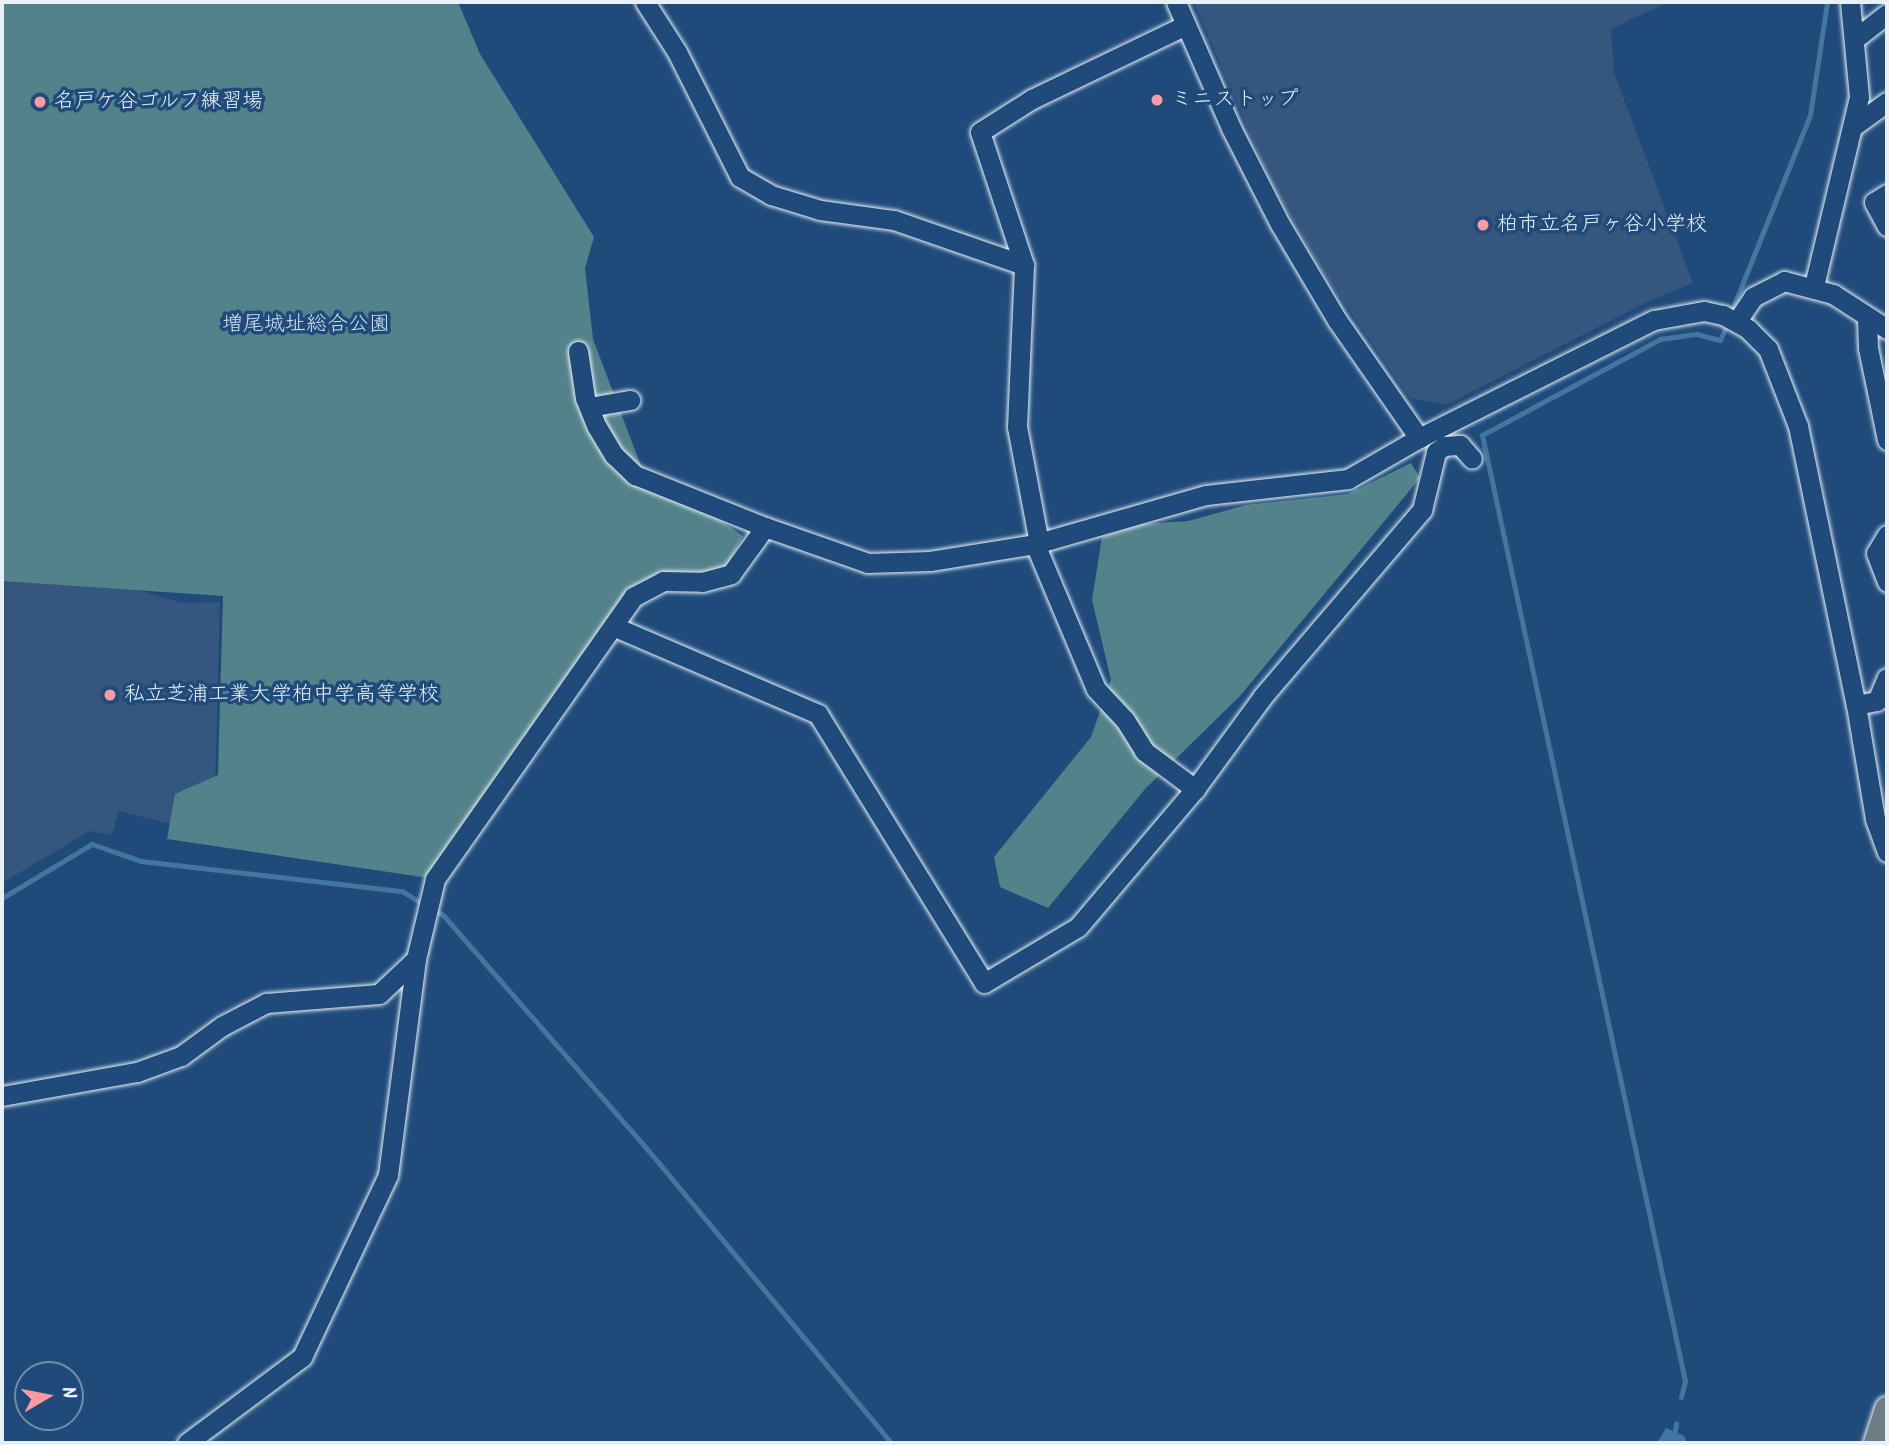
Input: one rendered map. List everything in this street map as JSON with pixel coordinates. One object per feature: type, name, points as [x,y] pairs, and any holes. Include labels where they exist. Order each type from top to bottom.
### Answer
[{"type":"main road","points":[[1876,1443],[1887,1409]]},
{"type":"street","points":[[1176,2],[1184,26],[1231,128],[1302,263],[1436,452]]},
{"type":"street","points":[[1814,286],[1855,125],[1859,97],[1856,38],[1850,2]]},
{"type":"street","points":[[648,3],[677,52],[740,177],[771,195],[820,210],[894,220],[1024,265]]},
{"type":"street","points":[[1856,38],[1887,14]]},
{"type":"street","points":[[1184,26],[1032,99],[980,132],[1024,265],[1017,427],[1037,543],[1096,689],[1125,720],[1144,751],[1195,789]]},
{"type":"street","points":[[1855,125],[1887,102]]},
{"type":"street","points":[[1887,194],[1874,202],[1887,226]]},
{"type":"street","points":[[1737,321],[1754,296],[1772,284],[1814,286],[1887,329]]},
{"type":"street","points":[[578,351],[589,407],[614,455],[635,475],[765,527],[869,563],[930,561],[1037,543],[1206,495],[1348,479],[1424,435],[1654,320],[1704,311],[1737,321],[1768,349],[1798,426],[1856,705],[1875,819],[1887,852]]},
{"type":"street","points":[[1867,319],[1868,348],[1887,440]]},
{"type":"street","points":[[589,407],[630,400]]},
{"type":"street","points":[[615,627],[818,714],[984,983],[1078,927],[1195,789],[1263,696],[1422,510],[1436,452],[1444,446],[1460,445],[1472,459]]},
{"type":"street","points":[[187,1443],[302,1357],[388,1175],[416,959],[423,919],[435,879],[615,627],[633,597],[647,586],[702,582],[731,574],[765,527]]},
{"type":"street","points":[[1887,535],[1876,553],[1887,582]]},
{"type":"street","points":[[1856,705],[1877,701],[1887,678]]},
{"type":"street","points":[[2,1096],[136,1072],[181,1056],[222,1026],[266,1003],[379,994],[416,959]]},
{"type":"shaded area","name":"柏市立名戸ヶ谷小学校","points":[[1194,2],[1668,2],[1611,29],[1614,73],[1693,283],[1645,303],[1446,405],[1410,398],[1321,269],[1270,180]]},
{"type":"shaded area","name":"私立芝浦工業大学柏中学高等学校","points":[[2,549],[182,603],[220,602],[215,787],[179,826],[119,811],[112,835],[90,831],[2,883]]},
{"type":"shaded area","points":[[1666,1428],[1684,1436],[1687,1443],[1657,1443]]},
{"type":"green space","name":"増尾城址総合公園","points":[[2,2],[458,2],[480,54],[594,237],[585,268],[593,339],[641,466],[743,536],[720,579],[647,586],[435,879],[167,839],[175,794],[218,775],[223,596],[2,581]]},
{"type":"green space","points":[[1411,463],[1420,478],[1240,696],[1145,789],[1048,908],[1000,887],[994,857],[1091,737],[1111,680],[1092,600],[1102,537],[1142,524],[1188,521],[1246,505],[1348,494]]},
{"type":"waterway","points":[[1730,315],[1810,115],[1827,2]]},
{"type":"waterway","points":[[1681,1397],[1685,1381],[1482,435],[1660,339],[1697,334],[1720,340],[1727,324]]},
{"type":"waterway","points":[[2,898],[92,844],[141,861],[402,891],[423,904]]},
{"type":"waterway","points":[[432,909],[443,915],[648,1150],[891,1443]]},
{"type":"waterway","points":[[1673,1443],[1676,1423]]},
{"type":"place","name":"ミニストップ","points":[[1157,100]]},
{"type":"place","name":"名戸ケ谷ゴルフ練習場","points":[[40,102]]},
{"type":"place","name":"柏市立名戸ヶ谷小学校","points":[[1483,225]]},
{"type":"place","name":"私立芝浦工業大学柏中学高等学校","points":[[110,695]]}]
